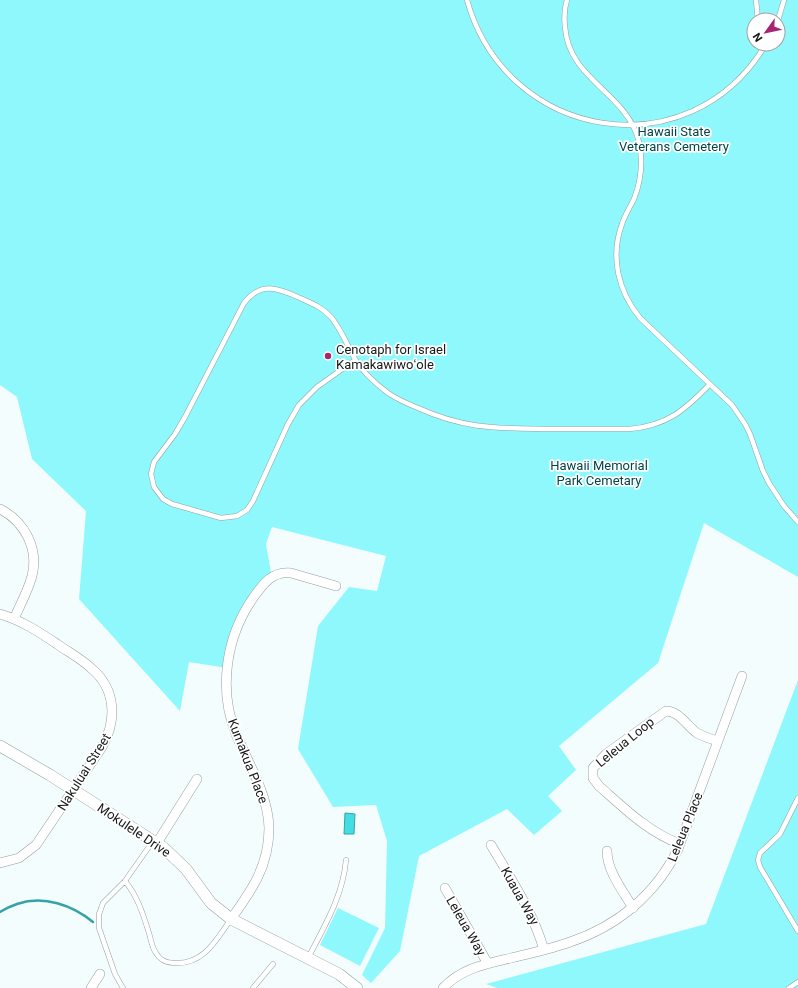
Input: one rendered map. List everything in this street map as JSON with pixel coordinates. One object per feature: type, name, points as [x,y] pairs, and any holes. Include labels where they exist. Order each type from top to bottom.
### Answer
[{"type":"street","points":[[0,509],[12,516],[23,528],[33,551],[33,574],[14,618]]},
{"type":"street","name":"Kumakua Place","points":[[230,919],[249,894],[260,873],[267,851],[269,828],[263,794],[236,733],[229,707],[226,680],[232,641],[246,609],[264,583],[271,577],[286,572],[336,586]]},
{"type":"street","name":"Nakuluai Street","points":[[0,614],[14,618],[33,628],[92,668],[103,682],[110,697],[113,715],[110,732],[102,747],[40,839],[31,850],[19,858],[0,863]]},
{"type":"street","name":"Leleua Place","points":[[443,988],[456,976],[464,972],[488,964],[544,950],[585,936],[607,925],[633,908],[646,897],[664,874],[680,844],[742,676]]},
{"type":"street","name":"Leleua Loop","points":[[680,844],[668,840],[648,828],[599,786],[593,778],[593,768],[606,754],[666,711],[676,714],[688,726],[698,733],[718,741]]},
{"type":"street","name":"Mokulele Drive","points":[[0,746],[26,760],[155,842],[179,861],[208,899],[230,919],[339,974],[352,987]]},
{"type":"street","points":[[155,842],[197,779]]},
{"type":"street","name":"Kuaua Way","points":[[491,845],[526,904],[540,933],[544,950]]},
{"type":"street","points":[[607,851],[610,868],[633,908]]},
{"type":"street","name":"Leleua Way","points":[[444,888],[488,964]]},
{"type":"street","points":[[90,988],[100,974]]},
{"type":"lane","points":[[467,0],[476,26],[490,52],[509,76],[532,95],[558,110],[587,120],[616,125],[632,125],[669,119],[690,112],[722,93],[738,79],[753,63],[761,52]]},
{"type":"lane","points":[[567,0],[565,12],[565,31],[574,57],[584,72],[618,104],[632,125],[638,141],[641,172],[637,191],[623,222],[617,242],[616,263],[620,283],[628,301],[640,318],[724,397],[739,414],[750,434],[763,471],[769,483],[784,506],[798,522]]},
{"type":"lane","points":[[756,0],[756,12]]},
{"type":"lane","points":[[780,12],[784,0]]},
{"type":"lane","points":[[355,360],[317,387],[299,405],[288,424],[253,501],[242,513],[232,518],[221,518],[172,504],[163,499],[156,491],[151,474],[154,462],[181,425],[244,303],[255,292],[265,289],[276,288],[319,307],[326,312],[334,321],[355,360],[366,374],[377,384],[400,400],[449,421],[496,428],[629,429],[647,427],[664,421],[680,412],[694,401],[710,384]]},
{"type":"lane","points":[[798,798],[780,834],[774,841],[762,850],[758,860],[760,867],[798,931]]},
{"type":"lane","points":[[123,988],[99,928],[98,918],[100,908],[125,881],[155,842]]},
{"type":"lane","points":[[308,958],[338,896],[344,878],[346,860]]},
{"type":"lane","points":[[125,881],[140,905],[156,954],[167,962],[182,964],[200,957],[209,949],[230,919]]},
{"type":"lane","points":[[253,988],[273,964]]},
{"type":"lane","points":[[789,988],[798,982]]},
{"type":"green space","points":[[0,0],[798,0],[798,577],[704,523],[658,663],[559,746],[576,770],[548,796],[562,811],[534,835],[507,809],[419,856],[400,951],[371,983],[362,975],[385,928],[387,841],[376,805],[333,807],[298,749],[318,626],[349,587],[377,591],[386,556],[272,527],[266,544],[272,578],[232,632],[227,668],[189,662],[180,711],[79,599],[86,511],[32,459],[17,397],[0,385]]},
{"type":"green space","points":[[798,680],[798,988],[497,988],[486,984],[706,924]]},
{"type":"green space","points":[[338,908],[379,928],[360,966],[320,945]]},
{"type":"shaded area","points":[[345,813],[355,814],[354,834],[344,834]]},
{"type":"waterway","points":[[0,912],[27,901],[47,901],[67,906],[93,922]]},
{"type":"place","name":"Cenotaph for Israel Kamakawiwoʻole","points":[[328,356]]},
{"type":"park label","name":"Hawaii State Veterans Cemetery","points":[[674,138]]},
{"type":"park label","name":"Hawaii Memorial Park Cemetary","points":[[599,472]]}]
